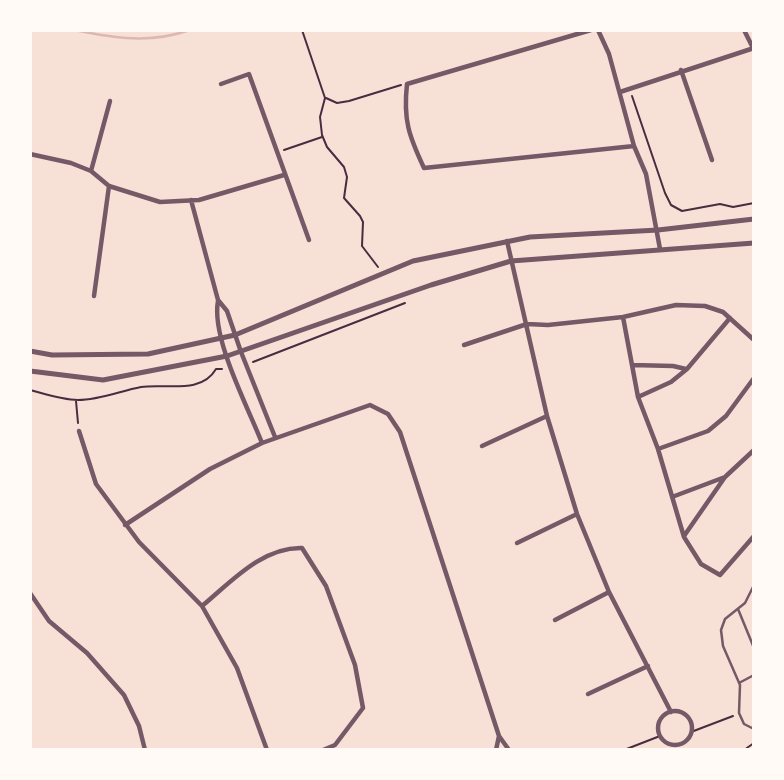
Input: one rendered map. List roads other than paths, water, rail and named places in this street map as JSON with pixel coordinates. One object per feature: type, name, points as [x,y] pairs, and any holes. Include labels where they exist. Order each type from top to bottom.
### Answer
[{"type":"street","points":[[591,30],[407,84],[404,111],[411,139],[424,168],[634,146]]},
{"type":"street","points":[[598,30],[609,54],[634,146],[646,174],[660,250]]},
{"type":"street","points":[[620,92],[754,48],[744,30]]},
{"type":"street","points":[[681,71],[712,160]]},
{"type":"street","points":[[221,84],[249,74],[309,240]]},
{"type":"street","points":[[91,171],[110,101]]},
{"type":"street","points":[[30,154],[71,163],[91,171],[109,186],[160,202],[191,200],[284,175]]},
{"type":"street","points":[[94,296],[109,186]]},
{"type":"street","points":[[191,200],[218,300],[227,311],[275,437]]},
{"type":"street","points":[[30,351],[52,355],[148,354],[235,335],[413,261],[530,237],[658,230],[754,219]]},
{"type":"street","points":[[507,242],[547,416],[578,514],[609,593],[671,712]]},
{"type":"street","points":[[30,371],[103,380],[227,356],[432,285],[511,261],[754,243]]},
{"type":"street","points":[[218,300],[215,315],[221,339],[262,443]]},
{"type":"street","points":[[464,345],[527,324],[548,325],[623,317],[676,305],[705,306],[723,312],[754,340]]},
{"type":"street","points":[[623,317],[638,397],[658,449],[684,537],[701,564],[720,575],[754,536]]},
{"type":"street","points":[[638,397],[671,382],[687,369],[730,318]]},
{"type":"street","points":[[632,365],[687,369]]},
{"type":"street","points":[[658,449],[708,430],[726,416],[754,378]]},
{"type":"street","points":[[125,525],[210,469],[275,437],[370,405],[388,414],[400,432],[499,736],[509,750]]},
{"type":"street","points":[[482,446],[547,416]]},
{"type":"street","points":[[79,431],[96,484],[125,525],[202,606],[237,668],[267,750]]},
{"type":"street","points":[[684,537],[725,477],[754,450]]},
{"type":"street","points":[[672,497],[725,477]]},
{"type":"street","points":[[517,543],[578,514]]},
{"type":"street","points":[[202,606],[256,561],[288,548],[302,548],[326,586],[355,665],[363,708],[335,745],[323,750]]},
{"type":"street","points":[[30,593],[49,621],[87,653],[124,695],[139,726],[145,750]]},
{"type":"street","points":[[555,620],[609,593]]},
{"type":"street","points":[[588,694],[648,666]]},
{"type":"street","points":[[676,711],[687,716],[691,732],[685,741],[674,745],[660,736],[659,722],[671,712],[676,711]]},
{"type":"street","points":[[496,750],[499,736]]},
{"type":"lane","points":[[754,585],[745,603],[725,619],[721,631],[723,646],[739,683],[740,714],[744,724],[754,729]]},
{"type":"lane","points":[[738,609],[754,648]]},
{"type":"lane","points":[[739,683],[754,676]]},
{"type":"waterway","points":[[74,30],[146,38],[190,30]]}]
